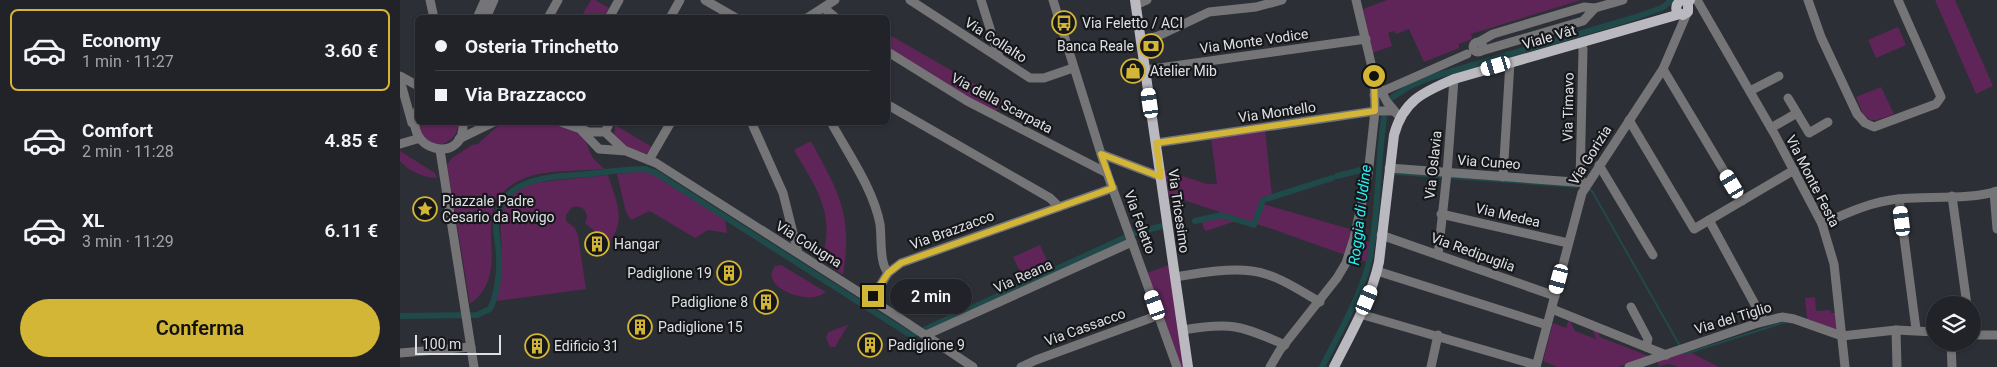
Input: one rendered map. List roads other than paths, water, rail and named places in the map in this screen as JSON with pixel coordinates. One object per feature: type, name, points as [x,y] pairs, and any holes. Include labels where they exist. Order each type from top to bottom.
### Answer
[{"type":"main road","name":"Via Tricesimo","points":[[1135,2],[1188,367]]},
{"type":"main road","name":"Viale Vât","points":[[1334,367],[1360,314],[1377,271],[1396,113],[1436,86],[1454,79],[1652,23],[1687,6]]},
{"type":"street","points":[[430,0],[433,15]]},
{"type":"street","points":[[478,15],[485,0]]},
{"type":"street","points":[[487,15],[494,0]]},
{"type":"street","points":[[550,15],[558,0]]},
{"type":"street","points":[[610,15],[619,0]]},
{"type":"street","points":[[672,15],[680,0]]},
{"type":"street","points":[[705,0],[731,15]]},
{"type":"street","points":[[812,15],[835,0]]},
{"type":"street","name":"Via Collalto","points":[[910,0],[1026,76],[1044,78],[1073,68]]},
{"type":"street","points":[[981,0],[999,57]]},
{"type":"street","name":"Via Feletto","points":[[1053,0],[1107,172],[1177,367]]},
{"type":"street","points":[[1135,2],[1147,0]]},
{"type":"street","points":[[1141,41],[1158,36],[1209,12],[1256,7],[1282,0]]},
{"type":"street","points":[[1270,367],[1284,345],[1320,302],[1346,262],[1354,238],[1368,175],[1378,93],[1356,0]]},
{"type":"street","points":[[1378,93],[1467,54],[1493,34],[1582,8],[1595,8],[1623,0]]},
{"type":"street","points":[[1808,0],[1820,37],[1857,114],[1869,126],[1878,126],[1938,103],[1940,94],[1898,0]]},
{"type":"street","name":"Via Gorizia","points":[[1536,366],[1584,182],[1599,165],[1663,69],[1687,6]]},
{"type":"street","name":"Via Monte Festa","points":[[1687,6],[1750,91],[1822,224],[1834,264],[1845,367]]},
{"type":"street","points":[[824,8],[832,15]]},
{"type":"street","points":[[1582,8],[1587,11],[1587,16]]},
{"type":"street","points":[[1478,47],[1583,21],[1595,8]]},
{"type":"street","name":"Via Monte Vodice","points":[[1145,70],[1366,39]]},
{"type":"street","name":"Via Timavo","points":[[1581,43],[1583,49],[1581,172],[1584,182]]},
{"type":"street","name":"Via della Scarpata","points":[[890,53],[967,101],[1107,172]]},
{"type":"street","points":[[1503,177],[1510,62]]},
{"type":"street","points":[[1663,69],[1742,201]]},
{"type":"street","points":[[400,76],[415,84]]},
{"type":"street","points":[[1750,91],[1779,76]]},
{"type":"street","name":"Via Oslavia","points":[[1438,255],[1447,173],[1454,79]]},
{"type":"street","points":[[400,80],[417,139],[427,147],[440,150],[447,148],[487,125]]},
{"type":"street","points":[[1378,93],[1396,113]]},
{"type":"street","name":"Via Monte Festa","points":[[1788,98],[1809,133],[1828,122]]},
{"type":"street","points":[[890,106],[1050,198],[1059,207]]},
{"type":"street","name":"Via Montello","points":[[1156,143],[1375,111],[1396,113]]},
{"type":"street","name":"Via Monte Festa","points":[[1771,128],[1797,113]]},
{"type":"street","points":[[412,124],[415,116]]},
{"type":"street","points":[[1629,120],[1694,229],[1794,170]]},
{"type":"street","points":[[459,140],[463,125]]},
{"type":"street","points":[[568,125],[581,130],[605,134]]},
{"type":"street","points":[[581,130],[597,148],[604,149],[610,144],[605,134],[609,125]]},
{"type":"street","points":[[649,160],[669,125]]},
{"type":"street","points":[[833,125],[871,197],[879,220],[882,260],[888,273]]},
{"type":"street","points":[[753,126],[784,193],[798,253]]},
{"type":"street","points":[[593,142],[594,137],[605,134]]},
{"type":"street","name":"Via Colugna","points":[[605,134],[626,151],[649,160],[798,253],[973,367]]},
{"type":"street","points":[[400,144],[417,139]]},
{"type":"street","name":"Via Colugna","points":[[604,149],[626,151]]},
{"type":"street","points":[[440,150],[474,367]]},
{"type":"street","points":[[1101,154],[1161,177]]},
{"type":"street","points":[[1599,165],[1653,255]]},
{"type":"street","name":"Via Cuneo","points":[[1389,168],[1584,182]]},
{"type":"street","name":"Via Brazzacco","points":[[870,300],[888,273],[901,263],[1113,188]]},
{"type":"street","points":[[1822,224],[1875,203],[1899,199],[1995,192],[1997,229]]},
{"type":"street","points":[[1952,196],[1966,296]]},
{"type":"street","points":[[1899,199],[1916,330]]},
{"type":"street","name":"Via Medea","points":[[1442,214],[1568,243]]},
{"type":"street","points":[[1709,220],[1764,321]]},
{"type":"street","points":[[785,245],[792,228]]},
{"type":"street","name":"Via Redipuglia","points":[[1382,234],[1555,296]]},
{"type":"street","name":"Via Reana","points":[[926,335],[1130,237]]},
{"type":"street","points":[[1174,277],[1215,272],[1254,271],[1282,281],[1320,302]]},
{"type":"street","points":[[1377,271],[1547,325]]},
{"type":"street","points":[[1631,307],[1648,339],[1646,347]]},
{"type":"street","points":[[1552,309],[1666,355]]},
{"type":"street","points":[[1360,314],[1536,366]]},
{"type":"street","name":"Via Cassacco","points":[[1021,367],[1158,315]]},
{"type":"street","name":"Via del Tiglio","points":[[1629,367],[1777,318],[1789,318],[1842,336],[1896,330],[1926,331]]},
{"type":"street","points":[[1182,330],[1215,325],[1236,326],[1284,345]]},
{"type":"street","points":[[1896,330],[1897,367]]},
{"type":"street","points":[[1981,335],[1997,335]]},
{"type":"street","points":[[1431,367],[1438,336]]},
{"type":"street","points":[[400,353],[471,348]]},
{"type":"street","points":[[1951,351],[1952,367]]},
{"type":"waterway","name":"Roggia di Udine","points":[[1393,97],[1410,86],[1429,78],[1633,18],[1662,8],[1672,0]]},
{"type":"waterway","name":"Roggia di Udine","points":[[1322,367],[1354,304],[1368,266],[1374,230],[1384,118]]},
{"type":"waterway","points":[[400,316],[477,315],[490,309],[498,276],[499,253],[496,226],[499,210],[506,197],[516,188],[529,182],[558,176],[645,169],[656,173],[909,334],[914,334]]},
{"type":"waterway","points":[[1337,176],[1361,170],[1365,174]]},
{"type":"waterway","points":[[1395,174],[1441,177]]},
{"type":"waterway","points":[[1195,221],[1221,215],[1254,225],[1263,200],[1332,178]]},
{"type":"waterway","points":[[1451,178],[1577,187]]},
{"type":"waterway","points":[[1590,190],[1680,346]]},
{"type":"waterway","points":[[1135,233],[1162,226]]},
{"type":"waterway","points":[[926,329],[1124,238]]},
{"type":"waterway","points":[[1684,352],[1685,354],[1785,322]]},
{"type":"place","name":"Via Feletto / ACI","points":[[1064,23]]},
{"type":"place","name":"Banca Reale","points":[[1151,46]]},
{"type":"place","name":"Atelier Mib","points":[[1133,71]]},
{"type":"place","name":"Piazzale Padre Cesario da Rovigo","points":[[425,209]]},
{"type":"place","name":"Hangar","points":[[597,244]]},
{"type":"place","name":"Padiglione 19","points":[[729,273]]},
{"type":"place","name":"Padiglione 8","points":[[766,302]]},
{"type":"place","name":"Padiglione 15","points":[[640,327]]},
{"type":"place","name":"Padiglione 9","points":[[870,345]]},
{"type":"place","name":"Edificio 31","points":[[537,346]]}]
